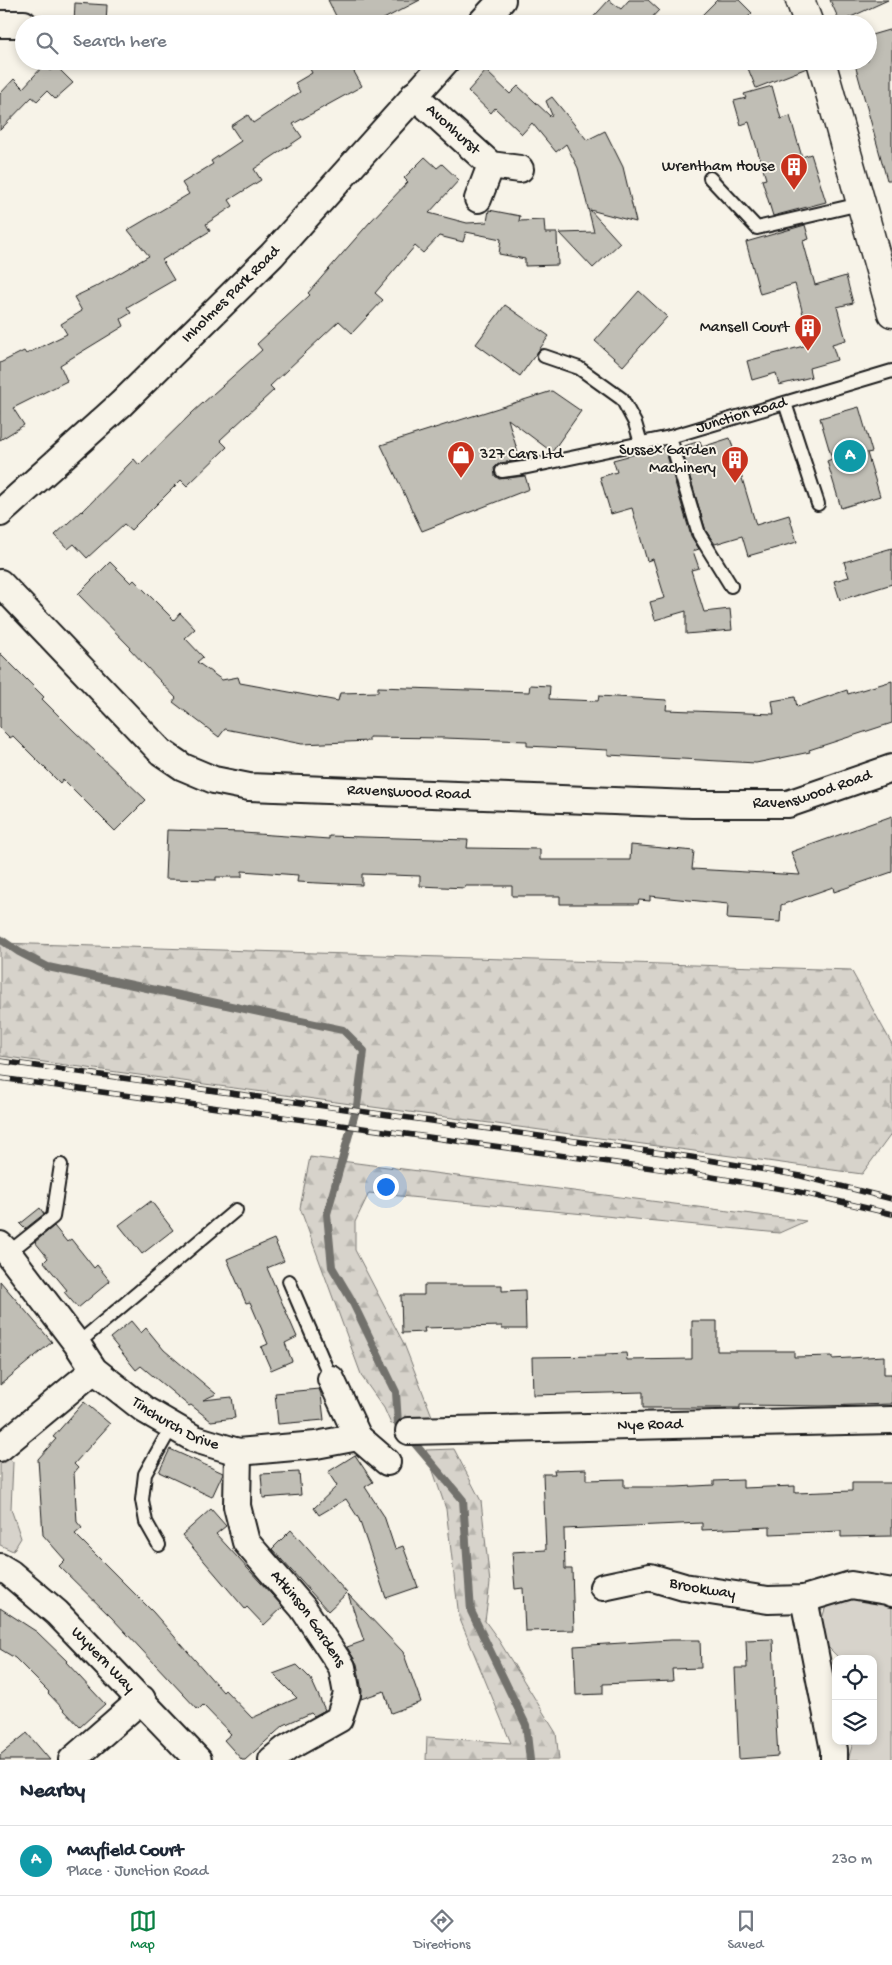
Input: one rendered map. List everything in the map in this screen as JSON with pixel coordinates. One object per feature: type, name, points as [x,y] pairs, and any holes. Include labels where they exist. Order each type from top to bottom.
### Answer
[{"type":"street","points":[[488,15],[502,0]]},
{"type":"street","points":[[800,0],[806,15]]},
{"type":"street","points":[[0,25],[15,24]]},
{"type":"street","name":"Inholmes Park Road","points":[[0,513],[121,404],[272,255],[438,70]]},
{"type":"street","points":[[823,70],[892,313]]},
{"type":"street","name":"Avonhurst","points":[[414,95],[491,165],[520,169]]},
{"type":"street","name":"Avonhurst","points":[[478,200],[491,165]]},
{"type":"street","name":"Ravenswood Road","points":[[0,583],[161,752],[183,767],[214,780],[249,787],[683,804],[788,804],[892,768]]},
{"type":"street","name":"Tinchurch Drive","points":[[4,1249],[77,1344],[94,1370],[145,1410],[195,1439],[238,1452],[316,1445],[358,1437]]},
{"type":"street","points":[[0,1448],[94,1370]]},
{"type":"street","points":[[331,1379],[358,1437],[387,1462]]},
{"type":"street","name":"Nye Road","points":[[409,1431],[892,1420]]},
{"type":"street","name":"Atkinson Gardens","points":[[238,1452],[237,1506],[246,1542],[303,1608],[342,1667],[348,1694],[339,1719],[286,1748],[272,1760]]},
{"type":"street","name":"Wyvern Way","points":[[0,1567],[10,1573],[57,1613],[198,1760]]},
{"type":"street","name":"Brookway","points":[[603,1587],[650,1577],[684,1587],[768,1600],[804,1599],[851,1585],[887,1591],[892,1594]]},
{"type":"street","points":[[804,1599],[834,1750],[834,1760]]},
{"type":"street","points":[[72,1760],[142,1700]]},
{"type":"lane","points":[[710,178],[757,228],[860,204]]},
{"type":"lane","points":[[544,356],[579,368],[622,399],[635,423],[641,443]]},
{"type":"lane","name":"Junction Road","points":[[502,471],[670,437],[892,371]]},
{"type":"lane","points":[[785,403],[818,504]]},
{"type":"lane","points":[[670,437],[699,534],[731,586]]},
{"type":"lane","points":[[4,1249],[53,1217],[61,1165]]},
{"type":"lane","points":[[77,1344],[236,1210]]},
{"type":"lane","points":[[289,1281],[331,1379]]},
{"type":"lane","points":[[159,1545],[146,1522],[142,1500],[145,1474],[172,1426]]},
{"type":"green space","points":[[0,943],[851,970],[892,1044],[892,1133],[862,1174],[0,1056]]},
{"type":"green space","points":[[310,1157],[806,1221],[779,1233],[369,1193],[355,1222],[355,1250],[404,1344],[432,1416],[391,1424],[384,1408],[362,1377],[300,1208]]},
{"type":"green space","points":[[454,1449],[481,1501],[490,1583],[485,1621],[556,1733],[559,1760],[426,1760],[427,1737],[511,1743],[459,1617],[446,1509],[426,1450]]},
{"type":"green space","points":[[5,1456],[13,1462],[11,1509],[21,1538],[13,1551],[0,1545],[0,1460]]},
{"type":"green space","points":[[844,1597],[892,1604],[892,1760],[848,1760],[852,1745],[877,1745],[877,1655],[836,1655],[822,1641],[820,1625],[825,1609]]},
{"type":"building","points":[[328,0],[420,0],[391,15],[336,15]]},
{"type":"building","points":[[609,0],[621,9],[629,0],[648,0],[659,10],[654,15],[595,15]]},
{"type":"building","points":[[717,0],[739,0],[752,13],[750,15],[702,15]]},
{"type":"building","points":[[830,0],[888,0],[855,15],[837,15]]},
{"type":"building","points":[[75,3],[107,5],[106,15],[74,15]]},
{"type":"building","points":[[892,29],[892,180],[887,180],[856,70],[877,70],[877,33]]},
{"type":"building","points":[[39,70],[60,70],[73,83],[55,99],[47,91],[37,101],[32,97],[0,130],[0,94],[14,79],[23,88]]},
{"type":"building","points":[[310,70],[353,70],[362,86],[293,124],[302,137],[254,169],[261,180],[229,200],[233,206],[206,224],[210,231],[162,260],[174,280],[127,307],[131,313],[121,319],[124,326],[60,365],[67,381],[13,408],[24,425],[0,440],[0,363],[24,351],[26,354],[67,334],[61,324],[82,311],[74,297],[149,256],[128,230],[189,194],[182,183],[213,164],[211,161],[241,141],[231,126],[248,115],[253,123],[300,92],[295,83],[312,73]]},
{"type":"building","points":[[749,70],[802,70],[756,88]]},
{"type":"building","points":[[486,71],[510,94],[518,86],[550,116],[552,115],[546,101],[552,97],[587,140],[605,131],[623,167],[636,222],[590,210],[620,243],[593,268],[560,233],[594,232],[578,168],[566,144],[556,152],[532,123],[522,134],[495,108],[491,113],[468,91]]},
{"type":"building","points":[[772,86],[781,119],[790,116],[802,157],[811,154],[826,202],[773,216],[762,180],[766,179],[749,122],[741,125],[734,101],[746,98],[744,94]]},
{"type":"building","points":[[425,157],[437,168],[442,164],[459,180],[429,213],[467,223],[487,222],[489,210],[520,216],[519,221],[544,220],[545,233],[557,233],[558,265],[525,266],[525,259],[499,254],[501,239],[466,232],[463,242],[439,236],[423,253],[415,246],[375,293],[383,300],[352,333],[339,321],[270,386],[274,390],[220,440],[227,447],[187,486],[181,480],[131,530],[124,524],[87,558],[74,544],[68,549],[55,535],[82,512],[134,459],[139,465],[193,412],[262,350],[257,344],[310,295],[308,293],[408,182],[404,178]]},
{"type":"building","points":[[805,225],[809,239],[803,241],[815,285],[846,276],[853,303],[837,307],[846,340],[832,344],[837,360],[809,368],[811,377],[779,385],[776,373],[752,380],[747,361],[811,344],[795,284],[760,294],[746,242]]},
{"type":"building","points":[[639,291],[667,317],[623,366],[595,341]]},
{"type":"building","points":[[505,305],[549,336],[520,376],[476,344]]},
{"type":"building","name":"327 Cars Ltd","points":[[552,391],[581,411],[552,452],[508,419],[520,460],[500,463],[494,468],[495,476],[499,479],[525,476],[529,489],[422,531],[381,445]]},
{"type":"building","points":[[859,407],[872,452],[867,453],[880,496],[841,508],[827,461],[832,459],[820,418]]},
{"type":"building","points":[[730,438],[756,525],[789,515],[797,542],[748,556],[742,536],[715,544],[706,531],[681,447],[700,441],[702,447]]},
{"type":"building","points":[[662,447],[664,452],[666,452],[691,536],[699,549],[693,551],[699,568],[691,570],[704,612],[730,609],[732,630],[686,634],[686,611],[655,620],[650,602],[665,598],[653,559],[647,561],[632,508],[611,514],[600,477],[617,472],[613,460]]},
{"type":"building","points":[[892,548],[892,584],[840,600],[834,581],[849,577],[844,562]]},
{"type":"building","points":[[110,562],[131,583],[134,580],[174,620],[180,613],[195,629],[185,638],[203,657],[197,662],[222,680],[238,677],[240,683],[338,701],[340,693],[378,692],[378,687],[529,692],[530,685],[550,686],[549,699],[598,701],[599,696],[667,700],[666,710],[774,714],[772,701],[795,697],[797,707],[847,690],[848,694],[892,681],[892,723],[809,750],[810,752],[756,763],[608,755],[608,750],[527,746],[527,741],[369,737],[369,741],[302,744],[225,729],[219,737],[173,702],[176,698],[78,594]]},
{"type":"building","points":[[0,653],[44,697],[42,699],[146,800],[115,831],[63,779],[60,783],[13,736],[10,738],[0,728]]},
{"type":"building","points":[[892,816],[892,872],[834,892],[833,887],[781,905],[780,922],[727,919],[728,904],[650,896],[650,901],[639,900],[638,904],[560,904],[560,896],[512,896],[512,886],[465,886],[465,888],[420,886],[420,876],[362,874],[362,885],[297,882],[298,875],[242,871],[242,877],[216,877],[216,880],[165,879],[167,830],[243,832],[329,839],[329,836],[468,840],[467,848],[540,849],[540,860],[630,860],[631,845],[694,851],[692,869],[800,875],[791,852]]},
{"type":"building","points":[[151,1201],[173,1230],[142,1254],[119,1225]]},
{"type":"building","points":[[40,1208],[44,1214],[25,1229],[20,1224]]},
{"type":"building","points":[[54,1226],[67,1242],[71,1239],[94,1268],[97,1265],[110,1281],[78,1308],[64,1292],[67,1290],[44,1262],[48,1258],[35,1242]]},
{"type":"building","points":[[274,1239],[284,1261],[267,1268],[297,1337],[285,1343],[292,1361],[271,1370],[261,1347],[268,1344],[250,1302],[246,1303],[227,1259]]},
{"type":"building","points":[[0,1281],[52,1342],[0,1385]]},
{"type":"building","points":[[424,1285],[502,1285],[502,1291],[525,1290],[526,1329],[502,1329],[502,1326],[424,1328],[425,1332],[402,1333],[401,1295],[424,1295]]},
{"type":"building","points":[[131,1321],[141,1333],[146,1328],[164,1350],[216,1394],[203,1400],[232,1397],[235,1418],[211,1421],[191,1405],[189,1406],[141,1366],[136,1370],[110,1338]]},
{"type":"building","points":[[692,1321],[717,1321],[717,1351],[794,1351],[794,1357],[832,1356],[832,1359],[884,1356],[884,1374],[892,1374],[892,1404],[820,1406],[740,1405],[740,1408],[643,1408],[643,1392],[533,1395],[532,1357],[606,1356],[606,1354],[626,1353],[627,1360],[692,1359]]},
{"type":"building","points":[[319,1389],[324,1420],[278,1424],[275,1393]]},
{"type":"building","points":[[84,1402],[110,1424],[74,1464],[78,1468],[74,1473],[77,1522],[82,1528],[75,1534],[153,1612],[223,1692],[225,1690],[252,1718],[297,1698],[273,1674],[297,1665],[311,1679],[325,1710],[314,1716],[311,1713],[284,1725],[245,1760],[242,1760],[224,1740],[231,1734],[203,1705],[198,1710],[112,1618],[59,1566],[65,1560],[43,1535],[38,1459],[56,1439],[53,1437]]},
{"type":"building","points":[[170,1449],[223,1473],[212,1497],[159,1472]]},
{"type":"building","points":[[355,1455],[373,1482],[365,1487],[384,1516],[395,1549],[403,1546],[418,1587],[386,1598],[359,1519],[346,1499],[319,1515],[314,1508],[337,1486],[328,1472]]},
{"type":"building","points":[[586,1469],[586,1480],[624,1479],[624,1487],[714,1485],[714,1481],[743,1480],[743,1488],[795,1486],[795,1493],[852,1491],[852,1483],[892,1483],[892,1536],[841,1537],[841,1531],[770,1534],[770,1527],[702,1530],[702,1523],[564,1529],[565,1569],[572,1569],[574,1630],[525,1631],[523,1588],[515,1589],[512,1552],[546,1550],[543,1474],[555,1474],[554,1470]]},
{"type":"building","points":[[299,1472],[301,1495],[263,1498],[261,1474]]},
{"type":"building","points":[[211,1509],[226,1526],[216,1534],[283,1607],[264,1625],[247,1607],[245,1609],[182,1535]]},
{"type":"building","points":[[291,1530],[347,1593],[328,1611],[272,1549]]},
{"type":"building","points":[[348,1594],[403,1652],[421,1702],[391,1713],[384,1691],[361,1699],[362,1691],[357,1664],[347,1647],[364,1641]]},
{"type":"building","points":[[0,1608],[37,1632],[67,1661],[105,1704],[80,1727],[15,1658],[0,1649]]},
{"type":"building","points":[[773,1639],[778,1756],[739,1759],[735,1668],[747,1668],[746,1640]]},
{"type":"building","points":[[700,1640],[701,1668],[672,1669],[673,1681],[603,1684],[603,1694],[576,1695],[574,1646]]},
{"type":"building","points":[[27,1733],[50,1760],[0,1760],[0,1755]]},
{"type":"waterway","points":[[0,939],[19,952],[48,967],[343,1030],[364,1051],[357,1106],[327,1214],[332,1267],[352,1301],[396,1392],[398,1424],[463,1500],[471,1611],[526,1725],[530,1760]]},
{"type":"railway","points":[[0,1061],[691,1157],[801,1176],[892,1199]]},
{"type":"railway","points":[[0,1078],[689,1173],[799,1192],[892,1214]]},
{"type":"place","name":"Wrentham House","points":[[794,191]]},
{"type":"place","name":"Mansell Court","points":[[808,352]]},
{"type":"place","name":"Mayfield Court","points":[[850,456]]},
{"type":"place","name":"327 Cars Ltd","points":[[461,479]]},
{"type":"place","name":"Sussex Garden Machinery","points":[[735,484]]}]
